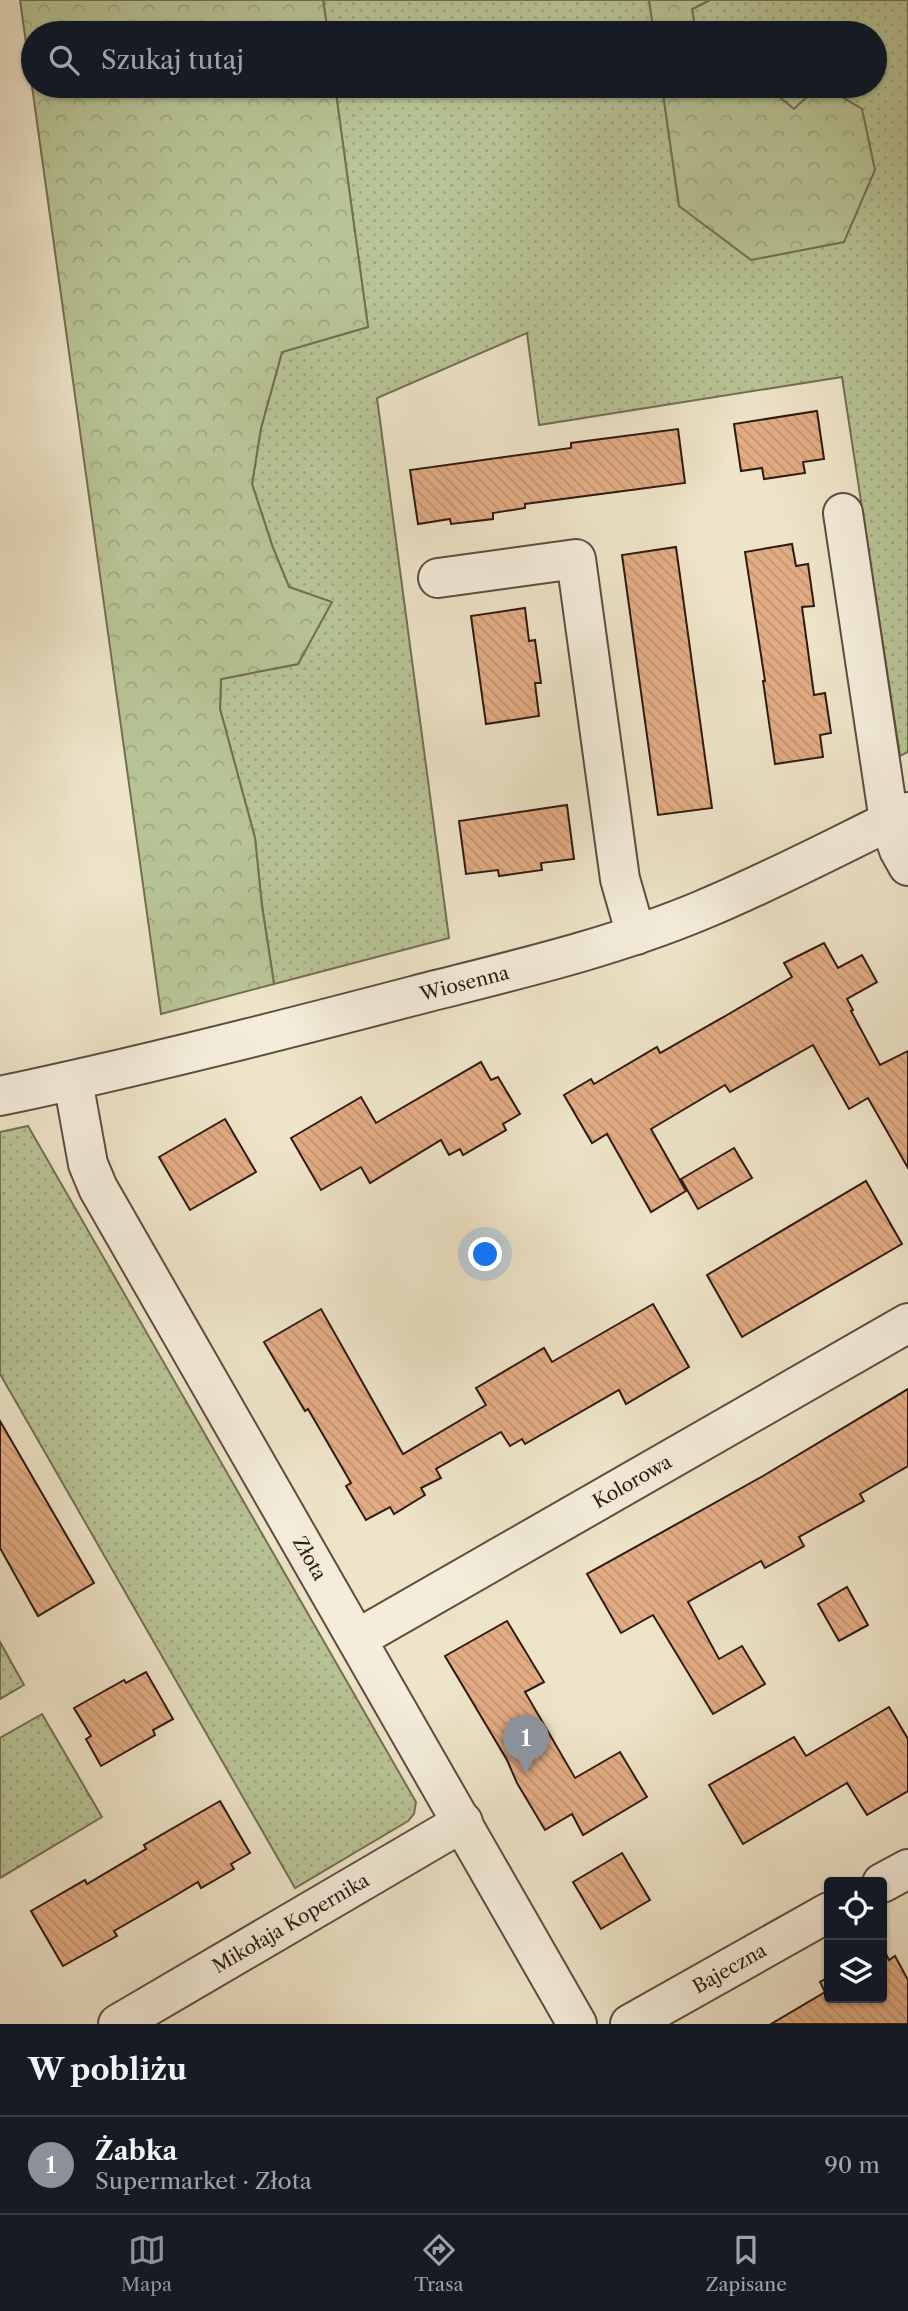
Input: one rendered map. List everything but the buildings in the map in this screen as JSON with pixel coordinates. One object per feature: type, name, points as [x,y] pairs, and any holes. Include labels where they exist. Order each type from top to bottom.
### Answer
[{"type":"street","points":[[844,513],[899,817],[899,850],[908,866]]},
{"type":"street","points":[[438,578],[576,559],[620,879],[636,935]]},
{"type":"street","name":"Wiosenna","points":[[0,1096],[73,1081],[524,968],[636,935],[701,911],[899,817]]},
{"type":"street","name":"Złota","points":[[73,1081],[88,1164],[98,1188],[577,2024]]},
{"type":"street","name":"Kolorowa","points":[[357,1639],[908,1323]]},
{"type":"street","name":"Mikołaja Kopernika","points":[[118,2024],[463,1822]]},
{"type":"street","points":[[887,1880],[908,1869]]},
{"type":"street","name":"Bajeczna","points":[[630,2024],[824,1915]]},
{"type":"green space","points":[[20,0],[323,0],[326,21],[23,21]]},
{"type":"green space","points":[[323,0],[649,0],[652,21],[326,21]]},
{"type":"green space","points":[[649,0],[710,0],[692,9],[694,21],[652,21]]},
{"type":"green space","points":[[710,0],[908,0],[908,752],[900,756],[842,377],[539,425],[527,333],[377,398],[449,938],[274,984],[255,838],[220,709],[221,679],[298,664],[331,602],[289,587],[252,484],[261,428],[282,352],[368,327],[337,98],[664,98],[679,206],[862,109],[843,98],[887,98],[887,21],[694,21],[692,9]]},
{"type":"green space","points":[[34,98],[337,98],[368,327],[282,352],[261,428],[252,484],[289,587],[332,602],[298,664],[221,679],[220,709],[255,838],[274,984],[161,1014]]},
{"type":"green space","points":[[664,98],[781,98],[794,109],[806,98],[843,98],[862,109],[875,170],[844,242],[751,260],[679,206]]},
{"type":"green space","points":[[781,98],[806,98],[794,109]]},
{"type":"green space","points":[[28,1126],[416,1802],[414,1814],[408,1821],[295,1888],[0,1374],[0,1132]]},
{"type":"green space","points":[[0,1642],[24,1685],[0,1699]]},
{"type":"green space","points":[[42,1714],[102,1817],[0,1878],[0,1738]]},
{"type":"place","name":"Żabka","points":[[526,1773]]}]
